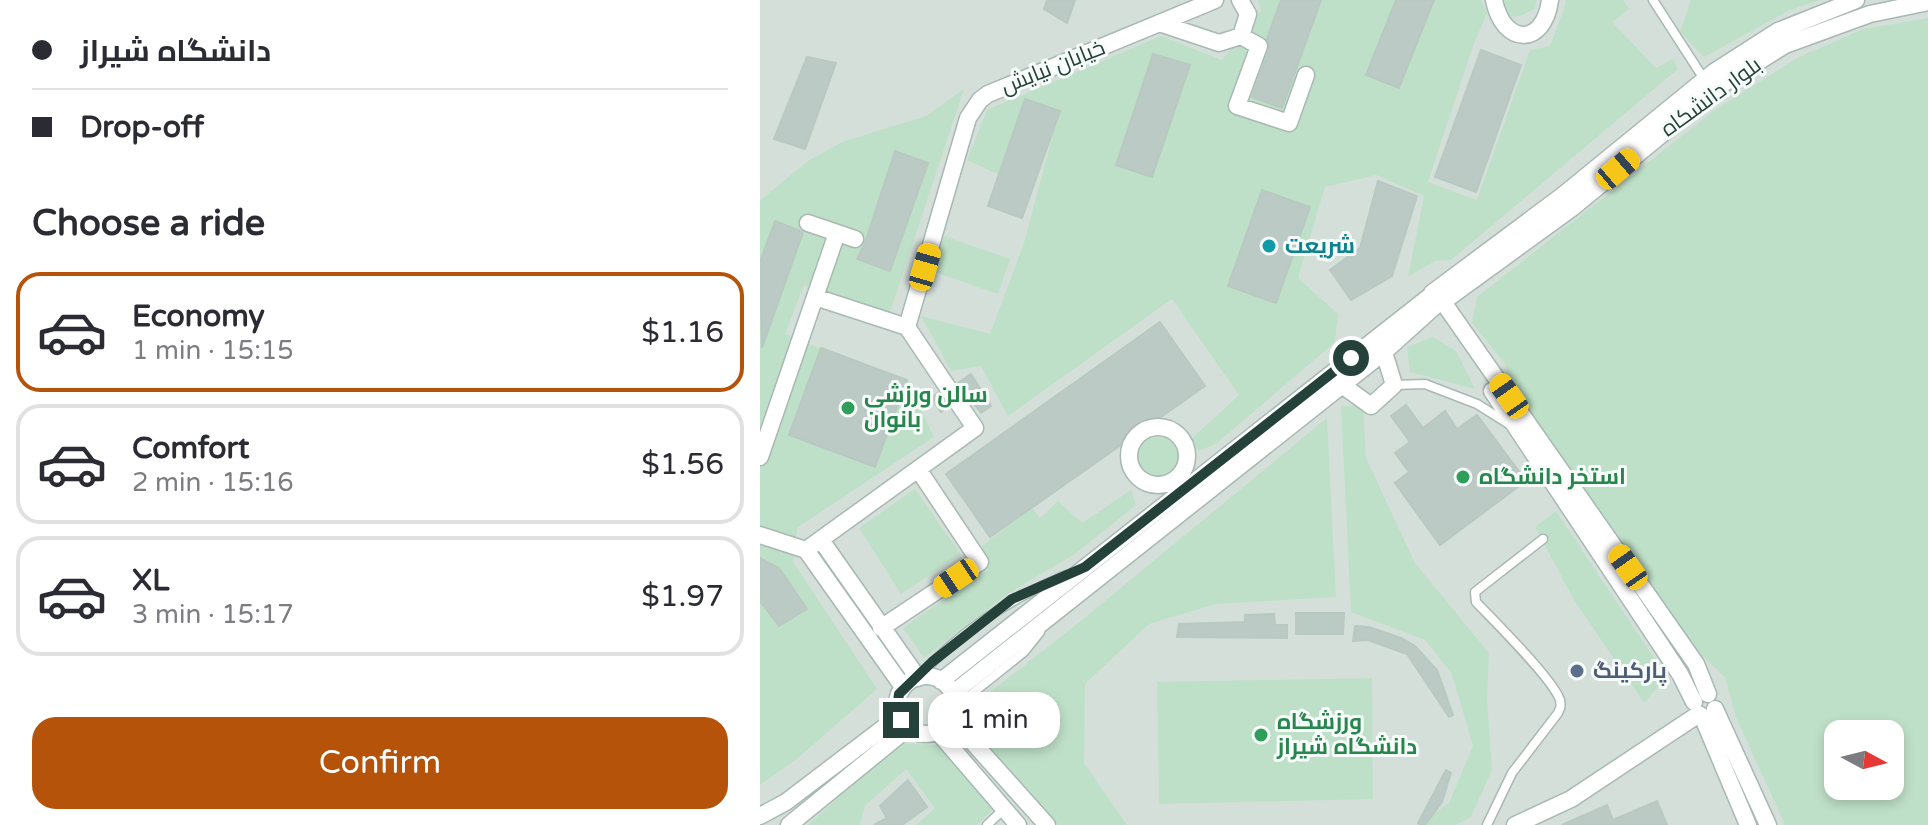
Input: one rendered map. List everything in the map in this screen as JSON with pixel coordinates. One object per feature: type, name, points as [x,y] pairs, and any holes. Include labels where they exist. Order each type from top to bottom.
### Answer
[{"type":"street","name":"خیابان نیایش","points":[[907,327],[973,108],[988,94],[1215,0]]},
{"type":"street","points":[[1240,0],[1248,14],[1241,36]]},
{"type":"street","points":[[1494,0],[1500,22],[1507,29],[1525,35],[1534,34],[1543,23],[1550,0]]},
{"type":"street","name":"بلوار دانشکاه","points":[[950,700],[1059,608],[1384,352],[1437,300],[1704,79],[1778,31],[1856,0]]},
{"type":"street","name":"بلوار دانشکاه","points":[[1437,300],[1572,208],[1723,84],[1785,45],[1870,14],[1928,2]]},
{"type":"street","points":[[1159,23],[1219,43],[1241,36],[1259,46],[1237,106],[1289,123],[1306,75]]},
{"type":"street","points":[[808,223],[855,239]]},
{"type":"street","points":[[760,457],[837,233]]},
{"type":"street","points":[[813,545],[975,428],[907,327],[815,297]]},
{"type":"street","points":[[938,732],[950,700],[1085,567],[1437,300],[1696,664],[1704,707],[1748,825]]},
{"type":"street","points":[[1471,350],[1517,428],[1704,707],[1768,825]]},
{"type":"street","points":[[1342,385],[1371,406],[1394,385],[1384,352]]},
{"type":"street","points":[[881,628],[980,562],[918,469]]},
{"type":"street","points":[[760,535],[813,545],[881,628],[910,683]]},
{"type":"street","points":[[813,545],[910,683]]},
{"type":"street","points":[[938,732],[922,734],[903,722],[897,701],[910,683],[925,676],[950,700],[1047,825]]},
{"type":"street","points":[[1515,825],[1571,799],[1704,707]]},
{"type":"street","points":[[760,816],[786,802],[903,722]]},
{"type":"street","points":[[786,802],[794,821],[903,722]]},
{"type":"street","points":[[938,732],[1018,825]]},
{"type":"lane","points":[[1653,0],[1704,79]]},
{"type":"lane","points":[[1394,385],[1425,384],[1452,393],[1517,428]]},
{"type":"lane","points":[[1487,825],[1512,773],[1561,705],[1543,676],[1476,602],[1475,592],[1543,539]]},
{"type":"lane","points":[[910,683],[1012,599],[1085,567]]},
{"type":"lane","points":[[987,825],[1004,809]]},
{"type":"shaded area","points":[[760,0],[1928,0],[1928,825],[760,825]]},
{"type":"green space","points":[[1257,0],[1481,0],[1487,13],[1428,182],[1477,200],[1530,50],[1550,46],[1565,0],[1623,0],[1629,9],[1612,22],[1656,68],[1673,59],[1678,69],[1451,260],[1435,261],[1408,277],[1424,196],[1376,175],[1325,187],[1298,278],[1338,314],[1335,342],[1216,444],[1198,451],[1191,439],[1239,395],[1172,299],[1008,416],[981,366],[951,371],[921,316],[990,334],[1024,243],[1059,111],[1025,99],[999,175],[967,160],[987,110],[1161,36],[1222,60],[1261,11]]},
{"type":"green space","points":[[1504,0],[1536,0],[1535,9],[1509,17]]},
{"type":"green space","points":[[1691,0],[1820,0],[1788,11],[1704,57],[1680,32]]},
{"type":"green space","points":[[1928,18],[1928,825],[1785,825],[1736,717],[1725,677],[1695,649],[1509,381],[1505,364],[1472,323],[1477,297],[1715,110],[1797,58],[1863,29]]},
{"type":"green space","points":[[964,89],[890,312],[804,285],[785,334],[821,349],[789,436],[875,467],[907,381],[934,437],[797,528],[793,562],[877,689],[798,758],[760,785],[760,200],[808,161],[842,142],[926,116]]},
{"type":"green space","points":[[944,236],[1010,259],[998,294],[932,271]]},
{"type":"green space","points":[[1433,337],[1456,351],[1475,389],[1410,372],[1407,347]]},
{"type":"green space","points":[[1363,404],[1366,458],[1415,563],[1489,653],[1487,700],[1492,770],[1471,817],[1456,825],[1418,825],[1449,803],[1473,746],[1452,674],[1425,640],[1351,612],[1341,407]]},
{"type":"green space","points":[[1327,418],[1336,597],[1216,604],[1149,624],[1085,684],[1084,763],[1127,825],[1058,825],[968,723],[970,708]]},
{"type":"green space","points":[[1158,437],[1172,443],[1178,457],[1172,471],[1158,477],[1144,471],[1138,457],[1144,443]]},
{"type":"green space","points":[[915,489],[961,554],[901,594],[859,528]]},
{"type":"green space","points":[[1131,490],[1136,505],[1075,554],[1009,593],[924,658],[903,628],[987,570],[982,546],[1032,508],[1040,518],[1058,501],[1082,523]]},
{"type":"green space","points":[[1556,511],[1654,658],[1659,686],[1644,703],[1574,600],[1535,527]]},
{"type":"green space","points":[[1372,678],[1373,799],[1159,804],[1157,682]]},
{"type":"green space","points":[[899,743],[937,745],[994,808],[977,825],[916,825],[935,808],[906,769],[865,806],[860,825],[808,825]]},
{"type":"building","points":[[1047,0],[1075,0],[1067,23],[1044,9]]},
{"type":"building","points":[[1281,0],[1321,0],[1282,108],[1252,97],[1269,50],[1267,39]]},
{"type":"building","points":[[1396,0],[1434,0],[1399,88],[1366,75]]},
{"type":"building","points":[[1481,50],[1521,65],[1476,192],[1435,177]]},
{"type":"building","points":[[1153,54],[1190,65],[1152,177],[1116,165]]},
{"type":"building","points":[[807,57],[836,63],[805,149],[774,139]]},
{"type":"building","points":[[1025,99],[1060,111],[1022,218],[988,206]]},
{"type":"building","points":[[895,151],[928,163],[890,271],[857,259]]},
{"type":"building","points":[[1378,181],[1417,196],[1392,276],[1351,300],[1330,270],[1360,248]]},
{"type":"building","name":"شریعت","points":[[1262,190],[1310,207],[1276,303],[1228,286]]},
{"type":"building","points":[[775,221],[803,232],[762,348],[760,262]]},
{"type":"building","points":[[1160,322],[1205,386],[990,537],[946,474]]},
{"type":"building","name":"سالن ورزشی بانوان","points":[[821,348],[907,380],[875,467],[789,435]]},
{"type":"building","points":[[971,374],[991,406],[981,413],[958,383]]},
{"type":"building","points":[[938,393],[948,407],[941,412],[931,398]]},
{"type":"building","name":"استخر دانشگاه","points":[[1406,405],[1423,428],[1445,411],[1457,429],[1477,415],[1526,481],[1440,545],[1395,483],[1409,472],[1395,453],[1410,442],[1391,416]]},
{"type":"building","points":[[760,558],[779,568],[807,609],[779,626],[760,601]]},
{"type":"building","points":[[1296,613],[1344,613],[1343,634],[1296,634]]},
{"type":"building","points":[[1274,614],[1275,625],[1287,625],[1287,638],[1177,637],[1179,624],[1245,622],[1245,615]]},
{"type":"building","points":[[1355,626],[1369,627],[1415,646],[1437,670],[1453,715],[1449,717],[1407,654],[1368,640],[1353,641]]},
{"type":"building","points":[[1446,770],[1451,773],[1442,802],[1425,825],[1420,825],[1418,823]]},
{"type":"building","points":[[908,780],[927,807],[902,825],[874,825],[887,818],[880,806]]},
{"type":"building","points":[[1657,801],[1667,825],[1562,825],[1607,805],[1613,820]]},
{"type":"place","name":"شریعت","points":[[1269,246]]},
{"type":"place","name":"سالن ورزشی بانوان","points":[[848,408]]},
{"type":"place","name":"استخر دانشگاه","points":[[1463,477]]},
{"type":"place","name":"پارکینگ","points":[[1577,671]]},
{"type":"place","name":"ورزشگاه دانشگاه شیراز","points":[[1261,735]]},
{"type":"route","points":[[901,720],[897,709],[899,694],[932,662],[1012,599],[1085,567],[1351,358]]}]
